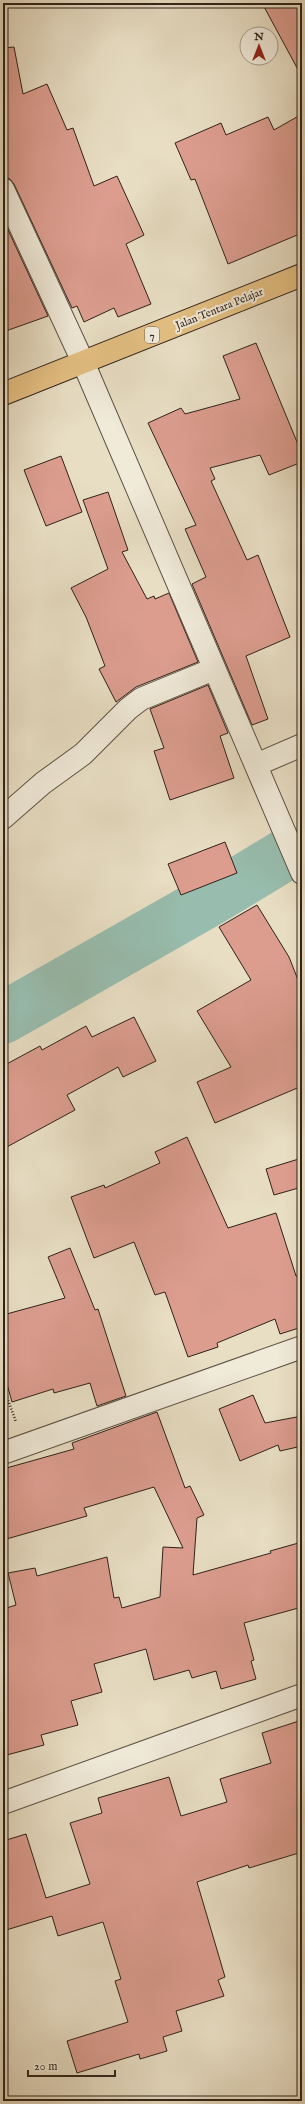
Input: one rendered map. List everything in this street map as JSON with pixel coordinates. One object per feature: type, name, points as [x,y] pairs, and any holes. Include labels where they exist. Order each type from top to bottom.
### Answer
[{"type":"highway","name":"Jalan Tentara Pelajar","points":[[3,394],[302,275]]},
{"type":"street","points":[[3,189],[83,362],[302,873]]},
{"type":"street","points":[[3,818],[43,783],[83,754],[128,709],[142,699],[214,669]]},
{"type":"street","points":[[256,765],[302,745]]},
{"type":"street","points":[[3,1453],[302,1347]]},
{"type":"street","points":[[3,1803],[302,1695]]},
{"type":"path","points":[[3,1386],[25,1445]]},
{"type":"building","points":[[262,3],[302,3],[302,77],[279,34],[279,26],[274,26]]},
{"type":"building","points":[[14,47],[23,94],[47,84],[67,130],[73,128],[94,186],[117,176],[144,235],[126,244],[151,304],[118,317],[114,308],[84,322],[77,306],[72,308],[14,184],[10,179],[3,177],[3,48]]},
{"type":"building","points":[[302,114],[302,233],[228,264],[195,179],[191,180],[175,143],[221,123],[226,135],[268,117],[274,130]]},
{"type":"building","points":[[3,219],[48,316],[3,332]]},
{"type":"building","points":[[256,343],[302,454],[302,462],[269,475],[260,455],[210,468],[215,479],[211,481],[247,560],[258,555],[290,637],[246,656],[268,719],[252,725],[192,584],[206,577],[185,529],[196,525],[148,423],[181,408],[185,414],[240,399],[223,356]]},
{"type":"building","points":[[61,456],[82,512],[46,526],[24,470]]},
{"type":"building","points":[[108,492],[128,550],[122,552],[147,599],[154,596],[155,599],[169,593],[198,662],[136,687],[116,702],[99,669],[105,666],[86,617],[71,588],[108,569],[83,500]]},
{"type":"building","points":[[208,685],[228,733],[220,736],[234,778],[170,800],[154,751],[164,748],[150,709]]},
{"type":"building","points":[[225,842],[237,873],[181,895],[168,864]]},
{"type":"building","points":[[257,905],[289,957],[302,990],[302,1086],[215,1123],[197,1082],[231,1067],[197,1011],[251,980],[219,927]]},
{"type":"building","points":[[134,1017],[156,1061],[123,1077],[118,1067],[67,1095],[75,1110],[3,1149],[3,1066],[40,1046],[42,1050],[86,1026],[92,1037]]},
{"type":"building","points":[[187,1137],[228,1228],[276,1213],[296,1276],[302,1274],[302,1327],[280,1334],[275,1319],[217,1343],[218,1347],[188,1357],[165,1292],[155,1295],[134,1242],[94,1258],[71,1197],[104,1185],[105,1188],[160,1163],[155,1152]]},
{"type":"building","points":[[302,1158],[302,1187],[274,1195],[266,1169]]},
{"type":"building","points":[[70,1248],[95,1310],[98,1309],[126,1396],[97,1406],[90,1383],[54,1393],[53,1389],[12,1402],[3,1370],[3,1315],[65,1298],[48,1257]]},
{"type":"building","points":[[253,1395],[265,1423],[302,1416],[302,1446],[280,1451],[278,1445],[240,1461],[219,1409]]},
{"type":"building","points":[[157,1412],[185,1488],[190,1486],[204,1515],[197,1518],[193,1575],[271,1553],[270,1551],[302,1542],[302,1607],[244,1623],[254,1660],[251,1661],[256,1679],[221,1689],[216,1671],[192,1678],[189,1670],[154,1680],[146,1649],[94,1664],[102,1692],[71,1701],[78,1725],[41,1735],[44,1745],[3,1756],[3,1609],[16,1605],[8,1573],[35,1568],[37,1576],[107,1557],[114,1598],[119,1597],[122,1608],[160,1597],[163,1547],[183,1548],[154,1487],[84,1508],[87,1516],[3,1540],[3,1469],[74,1449],[72,1443]]},
{"type":"building","points":[[302,1720],[302,1852],[249,1868],[248,1865],[197,1882],[225,1977],[218,1980],[224,1996],[176,2011],[182,2031],[163,2037],[167,2051],[140,2059],[139,2054],[77,2073],[67,2041],[128,2022],[115,1981],[121,1979],[103,1922],[58,1936],[52,1916],[3,1931],[3,1841],[26,1834],[46,1898],[90,1884],[70,1823],[102,1813],[98,1798],[169,1777],[181,1816],[227,1802],[220,1779],[271,1763],[262,1733]]},
{"type":"waterway","points":[[3,1018],[207,902],[288,853]]}]
